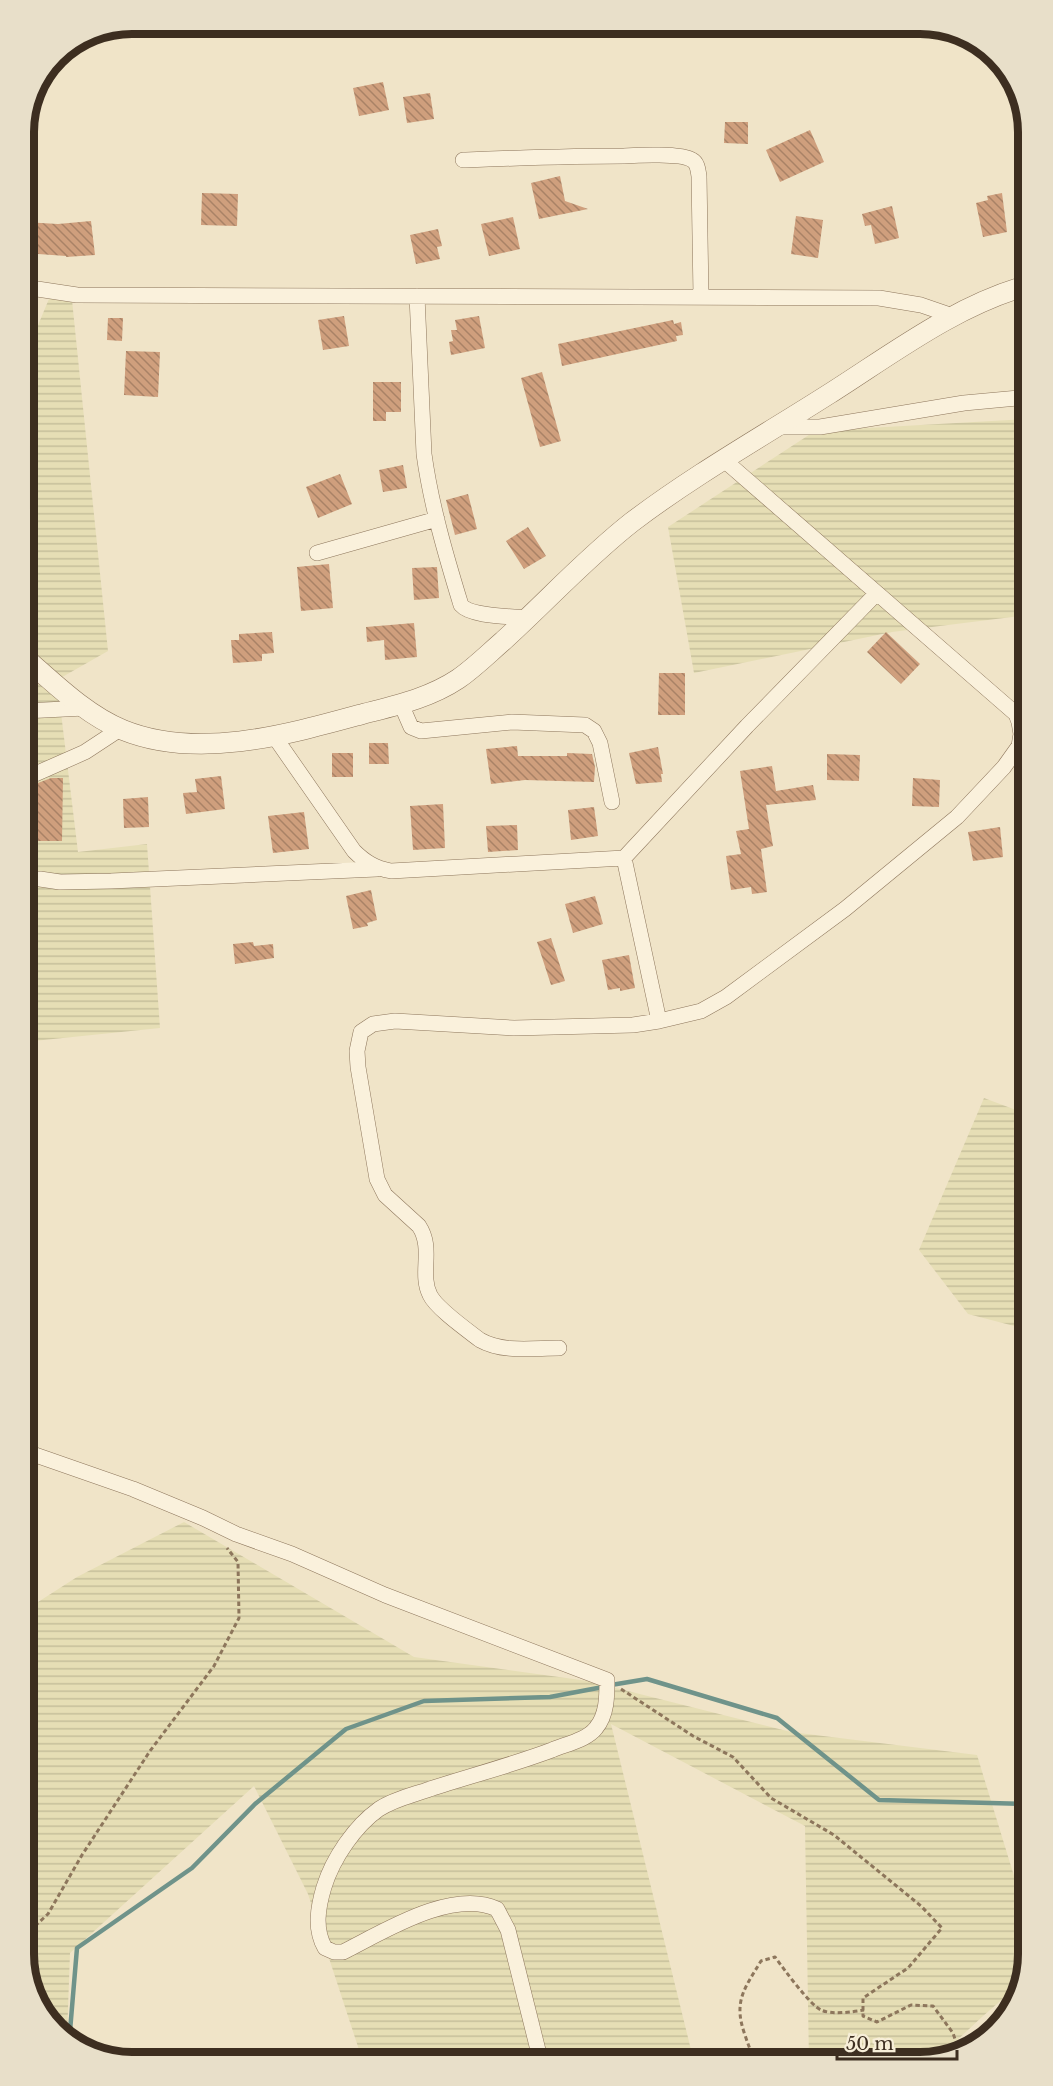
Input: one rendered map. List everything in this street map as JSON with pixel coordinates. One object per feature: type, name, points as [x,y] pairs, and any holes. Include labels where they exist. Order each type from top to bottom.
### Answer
[{"type":"street","points":[[463,160],[653,155],[687,157],[696,163],[699,176],[701,296]]},
{"type":"street","points":[[35,666],[85,708],[120,729],[141,736],[187,743],[274,736],[421,698],[470,670],[632,522],[724,460],[953,316],[1018,288]]},
{"type":"street","points":[[35,289],[77,295],[879,298],[921,305],[953,316]]},
{"type":"street","points":[[417,296],[424,454],[437,519],[458,595],[464,608],[477,613],[529,618]]},
{"type":"street","points":[[776,427],[820,427],[964,404],[1018,398]]},
{"type":"street","points":[[724,460],[1018,718]]},
{"type":"street","points":[[318,553],[437,519]]},
{"type":"street","points":[[274,736],[354,851],[367,864],[380,869],[391,871],[624,858],[747,726],[877,593]]},
{"type":"street","points":[[402,704],[411,727],[421,731],[512,722],[590,727],[600,743],[612,802]]},
{"type":"street","points":[[35,710],[85,708]]},
{"type":"street","points":[[35,774],[85,752],[120,729]]},
{"type":"street","points":[[559,1348],[503,1348],[488,1345],[432,1299],[426,1282],[427,1243],[423,1231],[385,1195],[377,1179],[358,1067],[358,1040],[361,1032],[383,1022],[525,1028],[633,1025],[701,1011],[715,1004],[845,909],[957,817],[1004,767],[1018,747]]},
{"type":"street","points":[[624,858],[659,1021]]},
{"type":"street","points":[[40,879],[60,882],[111,881],[380,869]]},
{"type":"street","points":[[34,1455],[133,1490],[236,1534],[292,1554],[385,1595],[607,1680],[604,1713],[596,1729],[588,1735],[542,1753],[396,1800],[371,1816],[357,1829],[335,1862],[326,1881],[318,1914],[319,1934],[325,1948],[334,1953],[344,1952],[419,1914],[440,1907],[483,1905],[497,1909],[508,1930],[538,2052]]},
{"type":"path","points":[[34,1927],[48,1914],[82,1855],[150,1751],[214,1666],[239,1618],[238,1562],[224,1545]]},
{"type":"path","points":[[607,1680],[693,1736],[733,1757],[771,1798],[834,1835],[921,1906],[942,1928],[909,1968],[863,1998],[863,2016],[877,2022],[911,2005],[933,2006],[953,2033],[957,2044]]},
{"type":"path","points":[[752,2052],[744,2034],[738,2007],[745,1988],[761,1961],[775,1957],[792,1980],[821,2010],[845,2013],[864,2010]]},
{"type":"shaded area","points":[[51,294],[72,300],[108,651],[57,680],[78,852],[147,844],[160,1028],[34,1041],[35,333]]},
{"type":"shaded area","points":[[1018,420],[1018,616],[892,632],[694,673],[668,527],[815,431]]},
{"type":"shaded area","points":[[984,1098],[1018,1111],[1018,1327],[968,1314],[919,1250]]},
{"type":"shaded area","points":[[184,1522],[414,1657],[588,1681],[791,1732],[977,1755],[1018,1889],[1018,1966],[1011,1991],[950,2046],[939,2050],[809,2052],[805,1826],[611,1724],[691,2052],[359,2051],[308,1894],[254,1786],[70,1953],[67,2026],[55,2013],[42,1991],[36,1972],[34,1953],[34,1604],[77,1577]]},
{"type":"building","points":[[383,82],[389,110],[359,116],[353,88]]},
{"type":"building","points":[[430,93],[434,119],[407,123],[403,97]]},
{"type":"building","points":[[725,122],[748,122],[748,144],[724,143]]},
{"type":"building","points":[[810,130],[824,162],[780,182],[766,150]]},
{"type":"building","points":[[560,176],[565,201],[588,209],[539,219],[531,183]]},
{"type":"building","points":[[202,193],[238,194],[237,226],[201,225]]},
{"type":"building","points":[[1002,193],[1007,232],[983,237],[976,203],[988,200],[987,196]]},
{"type":"building","points":[[892,206],[899,238],[875,244],[871,225],[865,226],[862,214]]},
{"type":"building","points":[[796,216],[823,220],[818,258],[791,254]]},
{"type":"building","points":[[513,217],[520,249],[489,256],[481,224]]},
{"type":"building","points":[[91,221],[95,255],[66,257],[35,254],[35,223],[58,224]]},
{"type":"building","points":[[438,229],[442,246],[437,247],[440,259],[416,264],[410,235]]},
{"type":"building","points":[[344,316],[349,346],[323,350],[318,320]]},
{"type":"building","points":[[479,316],[485,348],[451,355],[449,342],[453,341],[451,330],[457,330],[455,320]]},
{"type":"building","points":[[108,318],[123,318],[122,341],[107,340]]},
{"type":"building","points":[[673,320],[674,324],[681,322],[683,335],[676,336],[677,341],[562,366],[558,344]]},
{"type":"building","points":[[126,351],[160,352],[158,397],[124,395]]},
{"type":"building","points":[[542,372],[561,441],[540,447],[521,378]]},
{"type":"building","points":[[373,382],[401,382],[401,412],[386,412],[386,421],[373,421]]},
{"type":"building","points":[[403,465],[407,488],[383,492],[379,470]]},
{"type":"building","points":[[340,474],[352,504],[318,518],[306,487]]},
{"type":"building","points":[[468,494],[477,529],[455,535],[446,500]]},
{"type":"building","points":[[528,527],[546,556],[524,569],[506,541]]},
{"type":"building","points":[[329,564],[333,608],[301,611],[297,567]]},
{"type":"building","points":[[437,567],[439,598],[414,600],[412,568]]},
{"type":"building","points":[[414,623],[417,657],[385,660],[384,640],[367,642],[366,627]]},
{"type":"building","points":[[272,632],[274,653],[262,654],[262,661],[233,663],[231,640],[239,640],[239,634]]},
{"type":"building","points":[[886,632],[920,664],[901,684],[867,652]]},
{"type":"building","points":[[659,673],[685,673],[685,715],[658,715]]},
{"type":"building","points":[[369,743],[388,743],[389,764],[369,764]]},
{"type":"building","points":[[517,746],[518,756],[592,754],[595,767],[594,782],[525,780],[491,784],[486,749]]},
{"type":"building","points":[[658,747],[663,774],[661,774],[662,782],[636,784],[629,753]]},
{"type":"building","points":[[332,753],[353,753],[353,777],[332,777]]},
{"type":"building","points":[[827,754],[860,755],[859,781],[827,780]]},
{"type":"building","points":[[772,766],[776,791],[813,785],[816,800],[766,805],[773,846],[761,849],[767,892],[752,894],[751,887],[731,890],[726,856],[741,854],[736,831],[749,829],[740,771]]},
{"type":"building","points":[[221,776],[225,809],[186,814],[183,793],[197,792],[195,779]]},
{"type":"building","points":[[51,778],[63,778],[62,841],[37,841],[38,783]]},
{"type":"building","points":[[913,778],[940,780],[939,807],[912,806]]},
{"type":"building","points":[[148,797],[149,827],[124,828],[123,799]]},
{"type":"building","points":[[443,804],[445,848],[413,850],[410,806]]},
{"type":"building","points":[[594,807],[598,836],[571,840],[568,810]]},
{"type":"building","points":[[304,812],[309,849],[273,853],[268,816]]},
{"type":"building","points":[[517,825],[518,850],[488,852],[486,826]]},
{"type":"building","points":[[1000,827],[1003,857],[973,861],[968,832]]},
{"type":"building","points":[[371,890],[377,920],[367,923],[368,926],[353,929],[346,896]]},
{"type":"building","points":[[595,896],[603,924],[573,933],[565,904]]},
{"type":"building","points":[[551,938],[565,981],[551,985],[537,942]]},
{"type":"building","points":[[253,942],[254,946],[273,944],[274,958],[235,964],[233,944]]},
{"type":"building","points":[[629,955],[635,988],[620,991],[620,988],[608,990],[602,960]]},
{"type":"waterway","points":[[611,1685],[647,1679],[777,1718],[879,1800],[1018,1804]]},
{"type":"waterway","points":[[70,2029],[77,1948],[192,1868],[255,1804],[346,1729],[424,1701],[550,1697],[603,1687]]}]
